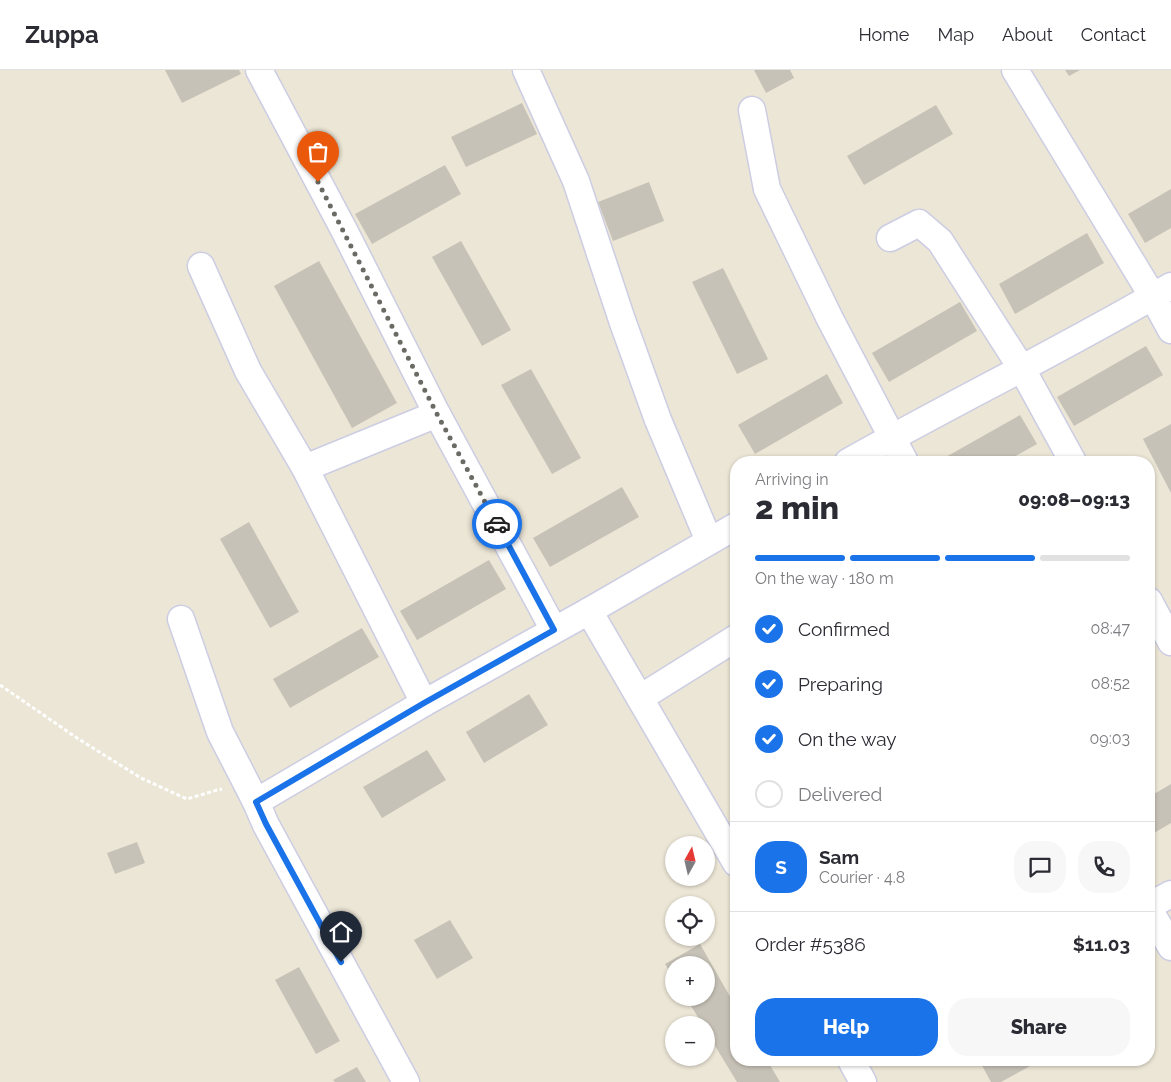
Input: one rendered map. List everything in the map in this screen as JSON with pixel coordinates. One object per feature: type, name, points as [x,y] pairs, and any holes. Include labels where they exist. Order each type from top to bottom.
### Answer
[{"type":"street","points":[[259,70],[437,414],[554,630]]},
{"type":"street","points":[[526,70],[576,181],[622,320],[658,420],[709,541]]},
{"type":"street","points":[[1016,70],[1162,291],[1171,330]]},
{"type":"street","points":[[752,110],[767,189],[830,319],[902,456]]},
{"type":"street","points":[[890,238],[920,223],[940,241],[1022,369],[1070,456]]},
{"type":"street","points":[[201,266],[248,370],[305,468],[424,703]]},
{"type":"street","points":[[859,456],[1022,369],[1162,291]]},
{"type":"street","points":[[305,468],[437,414]]},
{"type":"street","points":[[252,794],[424,703],[730,529]]},
{"type":"street","points":[[589,611],[730,854]]},
{"type":"street","points":[[1155,613],[1171,642]]},
{"type":"street","points":[[180,619],[220,732],[266,824],[406,1082]]},
{"type":"street","points":[[640,698],[730,642]]},
{"type":"street","points":[[1155,903],[1171,894]]},
{"type":"street","points":[[1155,918],[1171,947]]},
{"type":"path","points":[[0,685],[77,738],[141,778],[187,800],[217,790],[252,794]]},
{"type":"building","points":[[165,70],[239,70],[241,74],[182,103]]},
{"type":"building","points":[[754,70],[790,70],[794,78],[766,93]]},
{"type":"building","points":[[1065,70],[1080,70],[1069,76]]},
{"type":"building","points":[[522,103],[537,134],[466,167],[451,137]]},
{"type":"building","points":[[936,105],[953,134],[864,185],[847,156]]},
{"type":"building","points":[[445,165],[461,194],[372,244],[355,214]]},
{"type":"building","points":[[649,182],[664,221],[613,241],[598,202]]},
{"type":"building","points":[[1171,189],[1171,228],[1145,243],[1128,214]]},
{"type":"building","points":[[1087,233],[1104,263],[1015,314],[999,284]]},
{"type":"building","points":[[461,241],[511,330],[482,346],[432,257]]},
{"type":"building","points":[[319,261],[397,403],[352,428],[274,286]]},
{"type":"building","points":[[723,268],[768,359],[737,374],[692,282]]},
{"type":"building","points":[[960,302],[977,331],[889,382],[872,353]]},
{"type":"building","points":[[1146,346],[1163,375],[1074,426],[1057,397]]},
{"type":"building","points":[[531,369],[581,458],[552,474],[501,385]]},
{"type":"building","points":[[827,374],[843,403],[755,454],[738,425]]},
{"type":"building","points":[[1020,415],[1037,444],[1016,456],[948,456]]},
{"type":"building","points":[[1171,424],[1171,493],[1155,462],[1155,456],[1152,456],[1143,439]]},
{"type":"building","points":[[622,487],[639,517],[550,567],[533,538]]},
{"type":"building","points":[[249,522],[299,612],[270,628],[220,539]]},
{"type":"building","points":[[489,560],[506,589],[417,640],[400,611]]},
{"type":"building","points":[[362,628],[379,657],[290,708],[273,679]]},
{"type":"building","points":[[529,694],[548,725],[484,763],[466,732]]},
{"type":"building","points":[[427,750],[446,780],[382,818],[363,787]]},
{"type":"building","points":[[1171,784],[1171,823],[1155,832],[1155,793]]},
{"type":"building","points":[[137,842],[145,863],[115,874],[107,853]]},
{"type":"building","points":[[450,920],[473,958],[437,979],[414,940]]},
{"type":"building","points":[[696,946],[701,946],[707,956],[679,956]]},
{"type":"building","points":[[299,967],[340,1041],[316,1054],[275,980]]},
{"type":"building","points":[[715,970],[730,996],[730,1066],[771,1066],[780,1082],[737,1082],[715,1046],[715,1016],[697,1016],[691,1006],[715,1006]]},
{"type":"building","points":[[982,1066],[1030,1066],[1001,1082],[991,1082]]},
{"type":"building","points":[[357,1067],[366,1082],[335,1082],[333,1080]]},
{"type":"way so far","points":[[318,182],[437,414],[497,524]]},
{"type":"route","points":[[341,962],[256,802],[424,703],[554,630],[497,524]]}]
